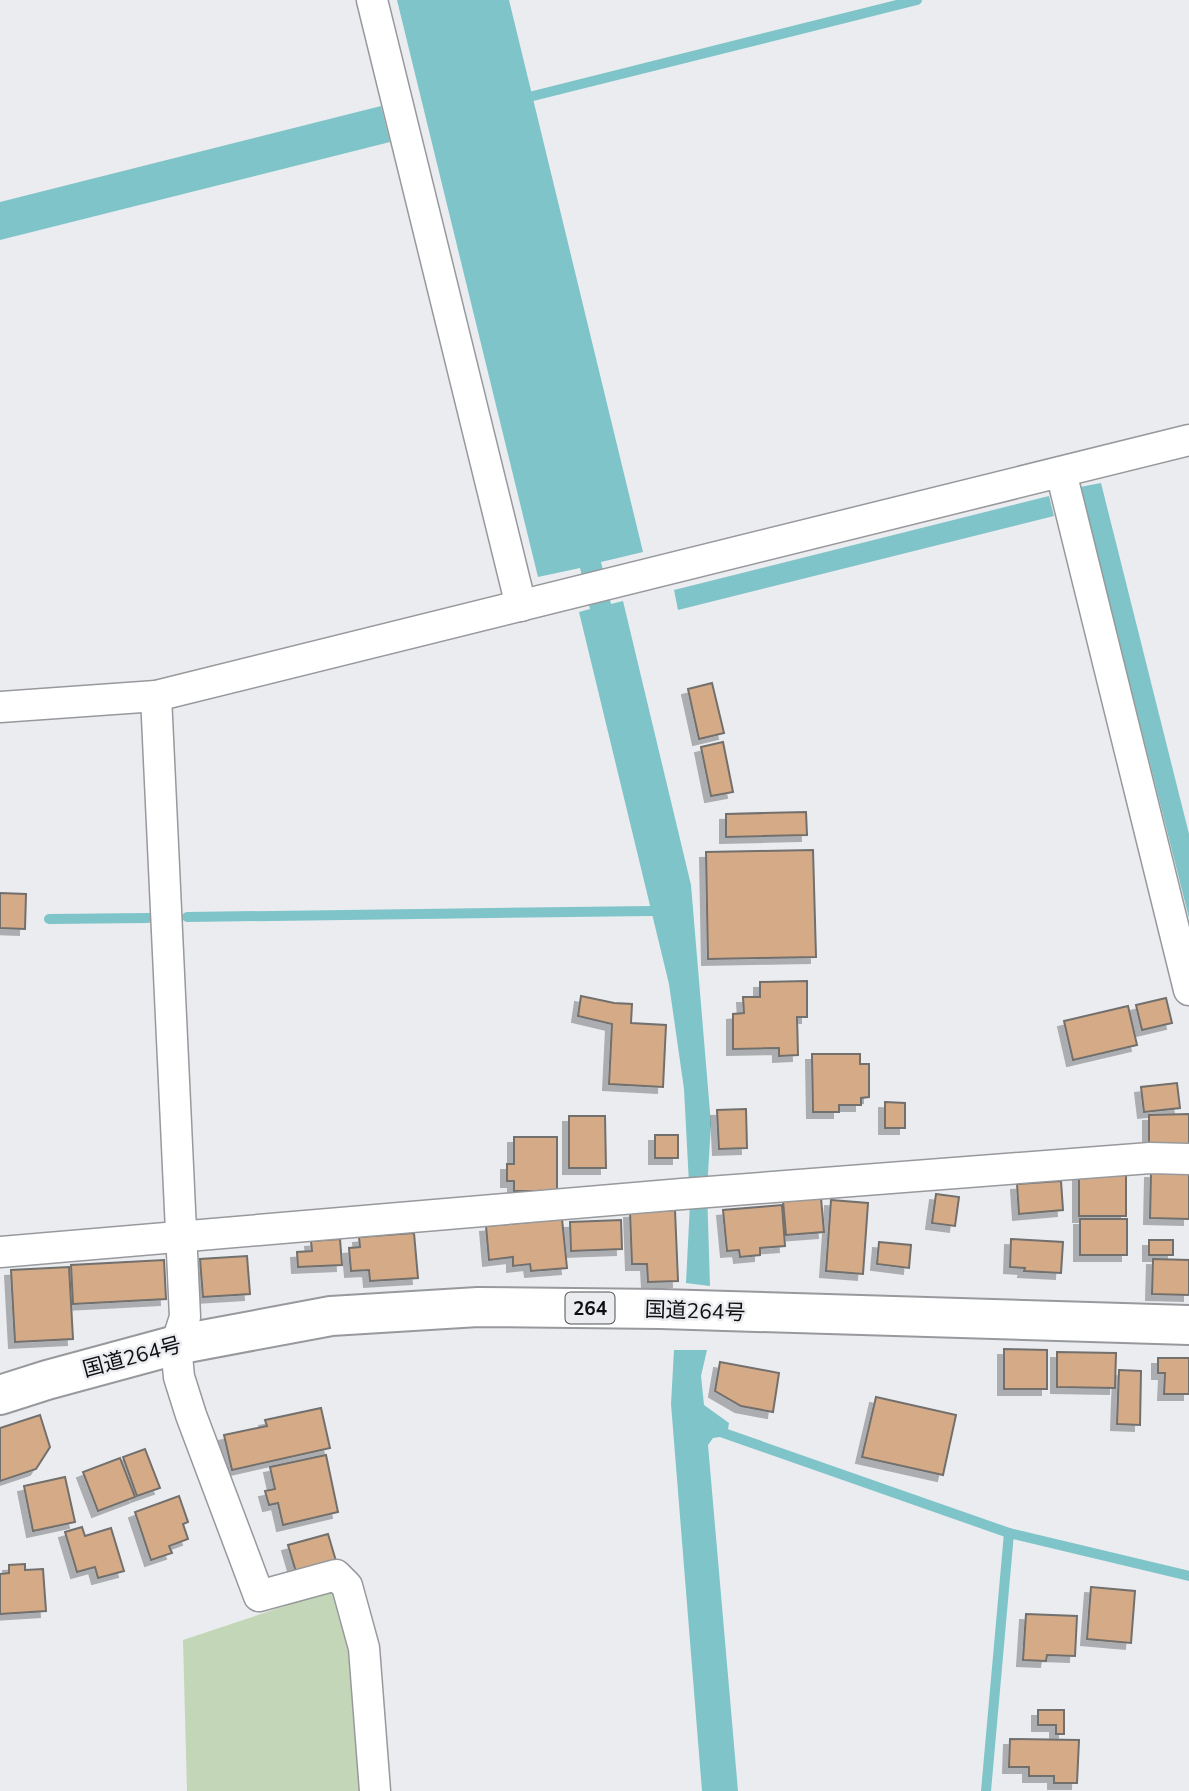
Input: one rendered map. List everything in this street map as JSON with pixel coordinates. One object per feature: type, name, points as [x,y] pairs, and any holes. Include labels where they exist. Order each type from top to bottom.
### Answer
[{"type":"highway","name":"国道264号","points":[[0,1395],[176,1345],[331,1316],[478,1307],[1189,1325]]},
{"type":"street","points":[[372,0],[521,606]]},
{"type":"street","points":[[0,707],[156,696],[1189,440]]},
{"type":"street","points":[[1061,472],[1185,955],[1189,990]]},
{"type":"street","points":[[156,696],[185,1317],[176,1345],[179,1377],[259,1596],[336,1575],[347,1586],[364,1648],[375,1791]]},
{"type":"street","points":[[0,1252],[718,1191],[1150,1158],[1189,1159]]},
{"type":"green space","points":[[333,1590],[352,1661],[360,1791],[187,1791],[183,1640]]},
{"type":"water","points":[[397,0],[509,0],[643,552],[601,562],[611,604],[623,601],[691,885],[711,1124],[707,1190],[710,1286],[686,1283],[690,1203],[684,1089],[669,984],[579,612],[590,609],[580,568],[538,577]]},
{"type":"water","points":[[381,106],[390,142],[0,240],[0,202]]},
{"type":"water","points":[[1101,483],[1189,834],[1189,918],[1080,487]]},
{"type":"water","points":[[1049,496],[1054,516],[678,610],[674,590]]},
{"type":"water","points":[[674,1350],[707,1350],[701,1376],[704,1405],[729,1423],[727,1436],[713,1438],[708,1445],[738,1791],[702,1791],[671,1404]]},
{"type":"building","points":[[712,683],[724,733],[699,739],[688,689]]},
{"type":"building","points":[[723,742],[733,792],[711,796],[701,747]]},
{"type":"building","points":[[806,812],[807,835],[726,837],[726,814]]},
{"type":"building","points":[[813,850],[816,957],[708,959],[706,852]]},
{"type":"building","points":[[0,893],[26,894],[25,929],[0,928]]},
{"type":"building","points":[[807,981],[807,1017],[797,1017],[798,1055],[779,1056],[779,1048],[733,1049],[733,1014],[744,1013],[743,997],[760,997],[760,982]]},
{"type":"building","points":[[581,996],[632,1004],[631,1023],[666,1025],[663,1087],[609,1084],[612,1024],[578,1016]]},
{"type":"building","points":[[1166,998],[1172,1023],[1142,1030],[1136,1005]]},
{"type":"building","points":[[1128,1006],[1137,1045],[1073,1060],[1064,1021]]},
{"type":"building","points":[[812,1054],[860,1054],[860,1064],[869,1064],[869,1097],[861,1098],[861,1105],[839,1105],[839,1112],[813,1112]]},
{"type":"building","points":[[1177,1083],[1180,1108],[1144,1112],[1141,1087]]},
{"type":"building","points":[[885,1102],[905,1103],[905,1128],[885,1128]]},
{"type":"building","points":[[746,1109],[747,1148],[719,1149],[717,1110]]},
{"type":"building","points":[[1189,1114],[1189,1144],[1149,1144],[1149,1115]]},
{"type":"building","points":[[569,1116],[605,1116],[606,1168],[569,1168]]},
{"type":"building","points":[[655,1135],[678,1135],[678,1158],[655,1158]]},
{"type":"building","points":[[514,1137],[557,1137],[557,1191],[514,1191],[514,1181],[507,1181],[507,1164],[514,1164]]},
{"type":"building","points":[[1126,1171],[1126,1216],[1079,1216],[1079,1172]]},
{"type":"building","points":[[1151,1172],[1189,1173],[1189,1219],[1150,1218]]},
{"type":"building","points":[[1061,1181],[1063,1210],[1019,1214],[1017,1184]]},
{"type":"building","points":[[936,1194],[959,1197],[955,1226],[932,1223]]},
{"type":"building","points":[[821,1198],[824,1232],[786,1235],[783,1201]]},
{"type":"building","points":[[831,1200],[868,1203],[863,1274],[826,1271]]},
{"type":"building","points":[[782,1205],[785,1246],[760,1248],[760,1255],[740,1257],[739,1250],[727,1251],[723,1210]]},
{"type":"building","points":[[675,1210],[678,1281],[648,1282],[647,1264],[632,1264],[630,1212]]},
{"type":"building","points":[[562,1219],[567,1268],[531,1271],[530,1264],[513,1266],[513,1257],[489,1260],[486,1226]]},
{"type":"building","points":[[1080,1219],[1127,1219],[1127,1255],[1080,1255]]},
{"type":"building","points":[[621,1220],[622,1249],[571,1251],[570,1222]]},
{"type":"building","points":[[414,1233],[418,1278],[370,1281],[369,1270],[351,1271],[349,1248],[360,1247],[359,1237]]},
{"type":"building","points":[[340,1239],[342,1265],[298,1267],[297,1252],[312,1251],[311,1241]]},
{"type":"building","points":[[1011,1239],[1063,1242],[1061,1273],[1024,1271],[1025,1268],[1010,1267]]},
{"type":"building","points":[[1149,1240],[1173,1240],[1173,1255],[1149,1255]]},
{"type":"building","points":[[879,1242],[911,1245],[909,1268],[877,1264]]},
{"type":"building","points":[[247,1256],[250,1294],[203,1297],[200,1259]]},
{"type":"building","points":[[1153,1259],[1189,1260],[1189,1295],[1152,1294]]},
{"type":"building","points":[[164,1260],[166,1299],[73,1304],[71,1265]]},
{"type":"building","points":[[69,1267],[73,1339],[15,1342],[11,1270]]},
{"type":"building","points":[[1004,1349],[1047,1350],[1047,1389],[1004,1389]]},
{"type":"building","points":[[1057,1352],[1116,1353],[1115,1388],[1057,1387]]},
{"type":"building","points":[[1158,1358],[1189,1358],[1189,1394],[1164,1394],[1165,1373],[1158,1373]]},
{"type":"building","points":[[720,1362],[779,1373],[773,1412],[741,1406],[715,1391]]},
{"type":"building","points":[[1119,1370],[1141,1371],[1140,1425],[1117,1424]]},
{"type":"building","points":[[876,1397],[956,1415],[943,1475],[862,1457]]},
{"type":"building","points":[[321,1408],[330,1448],[232,1470],[224,1435],[267,1426],[265,1420]]},
{"type":"building","points":[[40,1415],[50,1447],[36,1469],[0,1481],[0,1428]]},
{"type":"building","points":[[145,1449],[160,1488],[137,1496],[123,1457]]},
{"type":"building","points":[[326,1455],[338,1512],[283,1525],[278,1503],[269,1505],[265,1491],[275,1489],[270,1467]]},
{"type":"building","points":[[120,1458],[135,1497],[98,1511],[83,1472]]},
{"type":"building","points":[[65,1477],[75,1522],[33,1531],[24,1486]]},
{"type":"building","points":[[179,1496],[188,1522],[183,1524],[188,1539],[169,1546],[172,1553],[151,1560],[135,1512]]},
{"type":"building","points":[[82,1527],[85,1536],[111,1528],[124,1571],[98,1578],[95,1567],[77,1572],[65,1532]]},
{"type":"building","points":[[328,1534],[336,1561],[296,1572],[288,1545]]},
{"type":"building","points":[[25,1564],[25,1570],[43,1569],[46,1611],[0,1614],[0,1574],[9,1573],[9,1565]]},
{"type":"building","points":[[1091,1587],[1135,1591],[1131,1643],[1087,1639]]},
{"type":"building","points":[[1026,1614],[1077,1616],[1075,1656],[1047,1655],[1046,1661],[1023,1660]]},
{"type":"building","points":[[1038,1710],[1064,1710],[1064,1734],[1056,1734],[1056,1725],[1038,1725]]},
{"type":"building","points":[[1010,1739],[1079,1740],[1077,1783],[1054,1783],[1054,1776],[1029,1776],[1029,1767],[1009,1767]]},
{"type":"waterway","points":[[533,96],[917,0]]},
{"type":"waterway","points":[[187,917],[652,911]]},
{"type":"waterway","points":[[49,919],[148,918]]},
{"type":"waterway","points":[[715,1430],[1009,1533],[1189,1576]]},
{"type":"waterway","points":[[986,1791],[1009,1533]]}]
